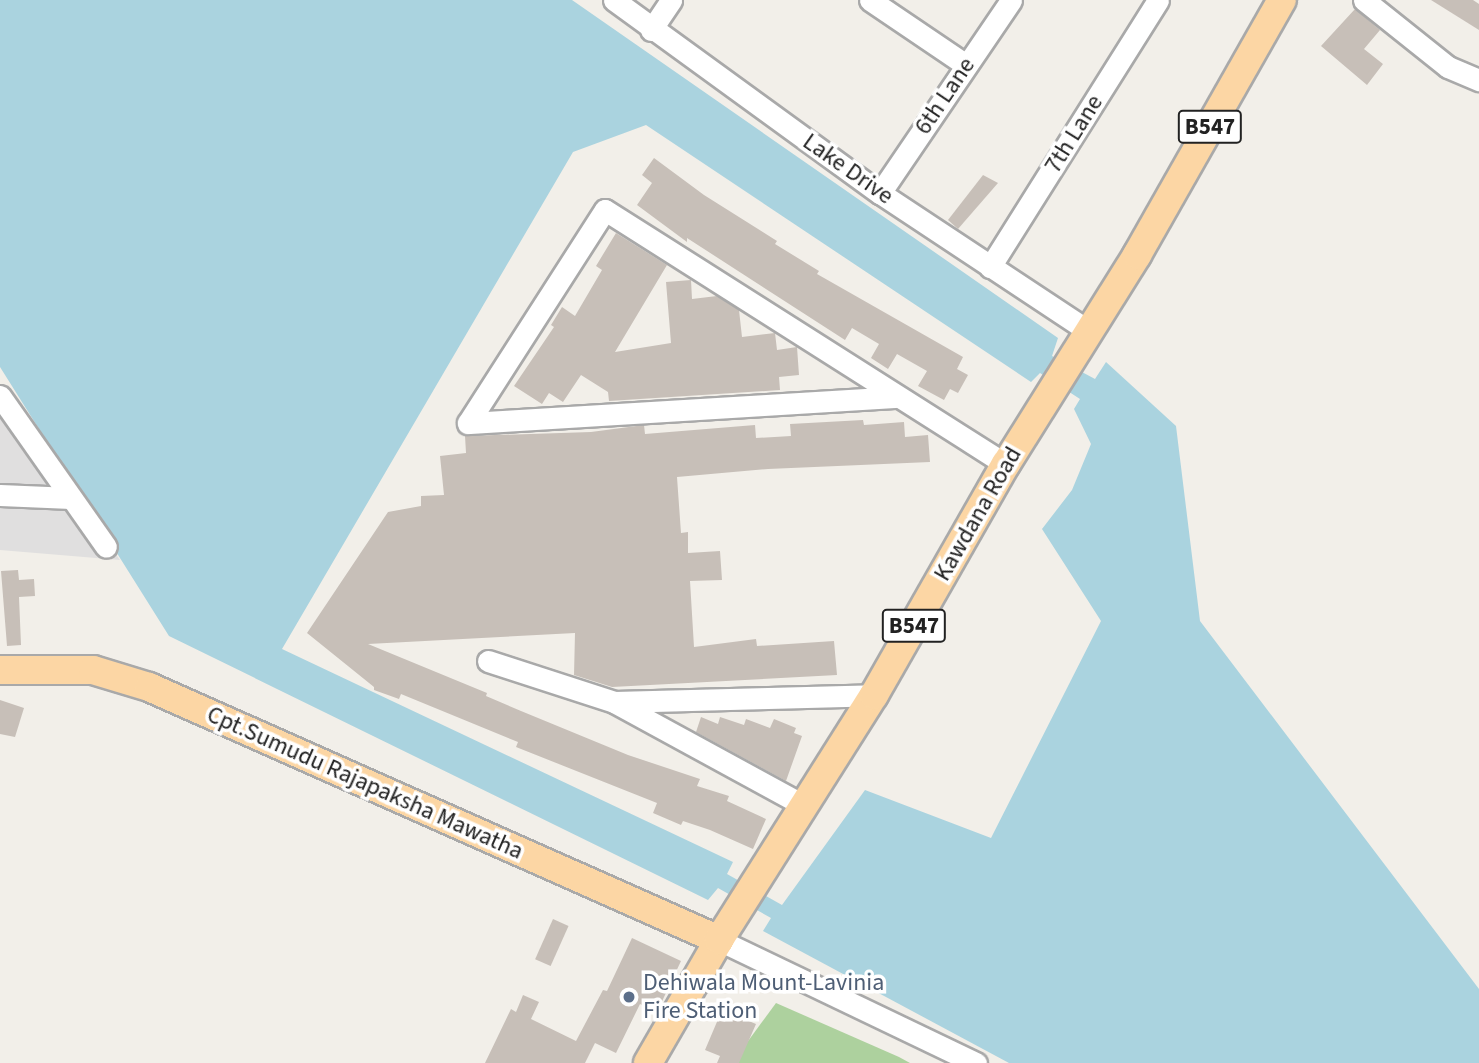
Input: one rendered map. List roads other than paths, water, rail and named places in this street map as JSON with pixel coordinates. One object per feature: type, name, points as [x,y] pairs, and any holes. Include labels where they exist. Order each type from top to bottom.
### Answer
[{"type":"main road","name":"Kawdana Road","points":[[648,1063],[725,932],[874,695],[1006,464],[1087,330],[1137,255],[1282,0]]},
{"type":"main road","name":"Cpt.Sumudu Rajapaksha Mawatha","points":[[0,670],[93,670],[149,687],[725,932]]},
{"type":"street","name":"Lake Drive","points":[[614,0],[880,193],[1087,330]]},
{"type":"street","points":[[652,30],[671,0]]},
{"type":"street","points":[[870,0],[966,65]]},
{"type":"street","name":"6th Lane","points":[[880,193],[1011,0]]},
{"type":"street","name":"7th Lane","points":[[989,267],[1158,0]]},
{"type":"street","points":[[1364,0],[1448,67],[1479,80]]},
{"type":"street","points":[[896,397],[467,423],[605,210],[896,397],[1006,464]]},
{"type":"street","points":[[0,396],[106,547]]},
{"type":"street","points":[[0,495],[71,498]]},
{"type":"street","points":[[488,661],[614,702],[803,805]]},
{"type":"street","points":[[614,702],[874,695]]},
{"type":"street","points":[[725,932],[976,1063]]},
{"type":"water","points":[[0,0],[572,0],[1058,338],[1052,356],[1095,379],[1106,362],[1176,426],[1200,621],[1479,989],[1479,1063],[1009,1063],[763,931],[771,918],[718,888],[708,900],[169,636],[0,367]],"holes":[[[646,125],[1031,382],[1040,373],[1080,399],[1074,409],[1091,444],[1072,490],[1042,529],[1101,621],[991,838],[865,790],[782,905],[727,874],[733,862],[282,649],[573,152]]]},
{"type":"place","name":"Dehiwala Mount-Lavinia Fire Station","points":[[629,997]]}]
